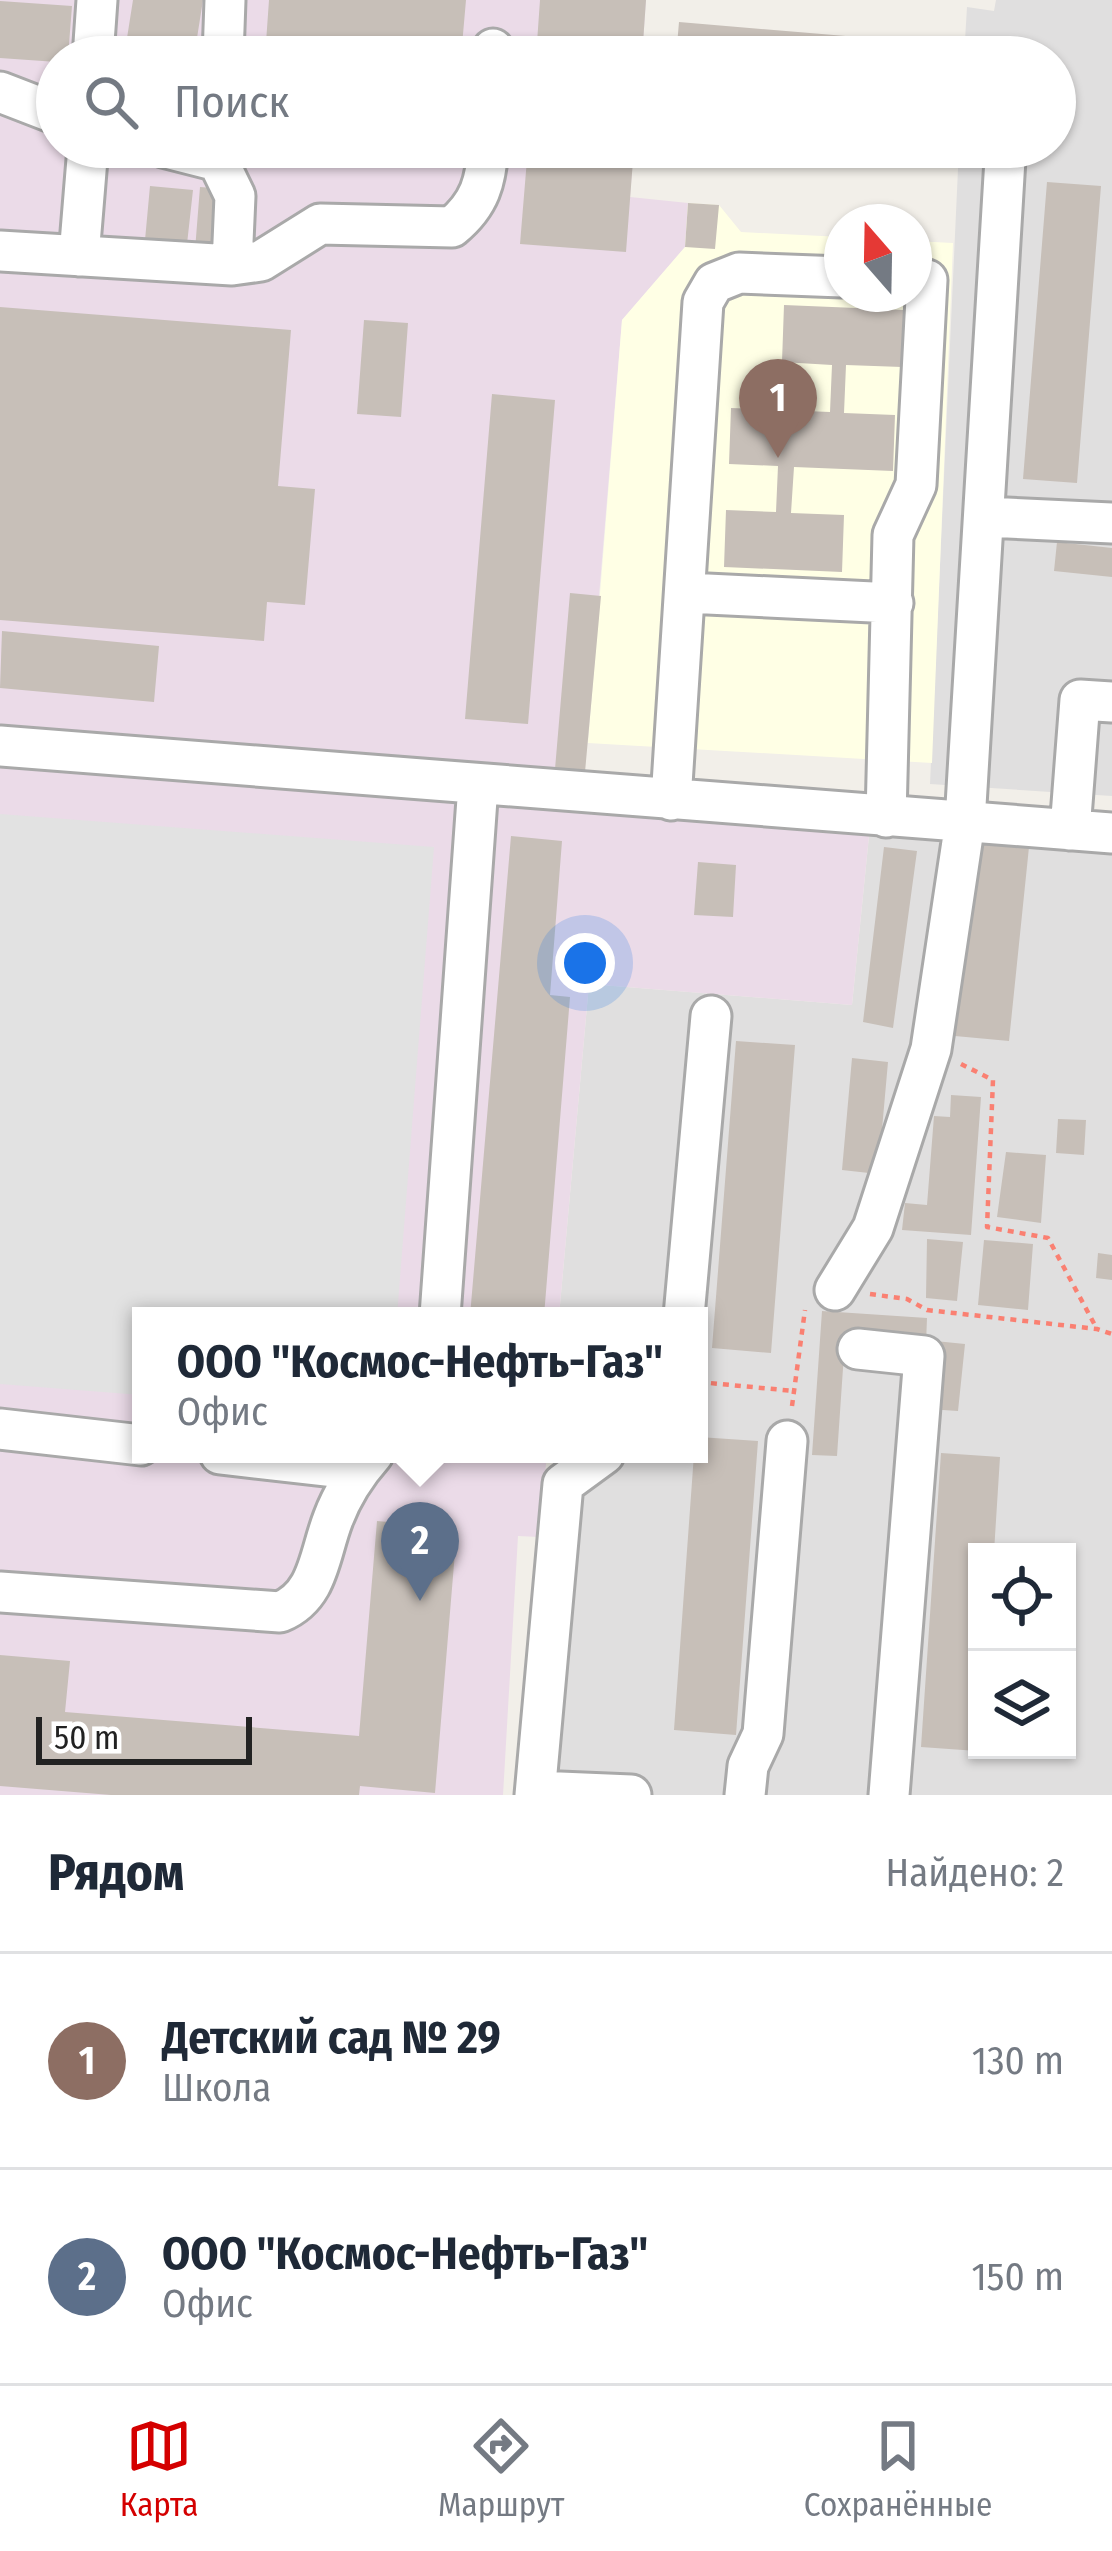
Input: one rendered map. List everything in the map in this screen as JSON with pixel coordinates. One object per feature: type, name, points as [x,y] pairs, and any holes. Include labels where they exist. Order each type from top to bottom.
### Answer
[{"type":"street","points":[[94,36],[97,0]]},
{"type":"street","points":[[224,36],[225,0]]},
{"type":"street","points":[[0,92],[36,106]]},
{"type":"street","points":[[80,256],[86,168]]},
{"type":"street","points":[[224,168],[235,196],[232,265]]},
{"type":"street","points":[[0,251],[232,265],[260,261],[320,224],[452,226],[470,213],[486,181],[487,168]]},
{"type":"street","points":[[836,1290],[873,1228],[932,1049],[965,822],[1004,168]]},
{"type":"street","points":[[671,800],[703,302],[714,283],[739,273],[824,276]]},
{"type":"street","points":[[886,817],[893,536],[916,485],[925,312]]},
{"type":"street","points":[[986,517],[1112,523]]},
{"type":"street","points":[[687,593],[893,603]]},
{"type":"street","points":[[1070,830],[1079,700],[1112,702]]},
{"type":"street","points":[[0,746],[1112,833]]},
{"type":"street","points":[[441,1307],[478,785]]},
{"type":"street","points":[[685,1307],[711,1016]]},
{"type":"street","points":[[858,1348],[924,1356],[889,1795]]},
{"type":"street","points":[[0,1430],[132,1444]]},
{"type":"street","points":[[745,1795],[748,1766],[763,1734],[788,1441]]},
{"type":"street","points":[[0,1592],[280,1612],[300,1604],[316,1576],[334,1515],[365,1463]]},
{"type":"street","points":[[592,1463],[563,1484],[536,1793],[632,1795]]},
{"type":"path","points":[[932,1049],[993,1080],[987,1226],[1048,1238],[1097,1329]]},
{"type":"path","points":[[708,1383],[794,1391]]},
{"type":"shaded area","points":[[0,0],[646,0],[643,36],[36,36],[36,168],[632,168],[630,197],[688,203],[685,247],[622,320],[581,812],[869,836],[852,1005],[589,984],[560,1307],[132,1307],[132,1463],[546,1463],[539,1537],[518,1536],[503,1795],[0,1795]]},
{"type":"shaded area","points":[[996,0],[1112,0],[1112,796],[930,784],[958,168],[1076,168],[1076,36],[965,36],[967,7],[994,11]]},
{"type":"shaded area","points":[[688,203],[719,205],[741,232],[824,236],[824,312],[932,312],[932,242],[953,243],[932,763],[588,743],[622,320],[685,247]]},
{"type":"shaded area","points":[[0,814],[434,847],[398,1307],[132,1307],[132,1394],[0,1384]]},
{"type":"shaded area","points":[[869,836],[1112,853],[1112,1795],[554,1795],[586,1463],[708,1463],[708,1307],[560,1307],[589,984],[852,1005]]},
{"type":"building","points":[[133,0],[203,0],[197,36],[127,36]]},
{"type":"building","points":[[269,0],[466,0],[463,36],[266,36]]},
{"type":"building","points":[[540,0],[646,0],[643,36],[537,36]]},
{"type":"building","points":[[0,1],[72,6],[70,36],[36,36],[36,61],[0,58]]},
{"type":"building","points":[[679,22],[846,36],[678,36]]},
{"type":"building","points":[[526,168],[632,168],[626,252],[520,244]]},
{"type":"building","points":[[1047,182],[1101,186],[1077,483],[1023,479]]},
{"type":"building","points":[[150,186],[193,190],[187,244],[145,240]]},
{"type":"building","points":[[200,187],[226,189],[221,252],[195,250]]},
{"type":"building","points":[[688,203],[719,205],[715,249],[685,247]]},
{"type":"building","points":[[784,305],[824,307],[824,312],[904,312],[902,367],[846,365],[844,413],[895,415],[893,471],[794,467],[791,513],[844,515],[842,572],[724,567],[726,510],[776,512],[778,466],[729,464],[731,408],[830,412],[832,365],[782,362]]},
{"type":"building","points":[[0,307],[291,330],[278,486],[315,489],[305,605],[267,602],[264,641],[0,620]]},
{"type":"building","points":[[364,320],[408,323],[401,417],[357,414]]},
{"type":"building","points":[[492,394],[555,400],[528,724],[465,719]]},
{"type":"building","points":[[1057,542],[1112,548],[1112,577],[1054,571]]},
{"type":"building","points":[[570,593],[601,596],[585,772],[555,769]]},
{"type":"building","points":[[2,631],[159,646],[154,702],[0,688]]},
{"type":"building","points":[[511,836],[562,841],[550,995],[570,997],[545,1307],[471,1307]]},
{"type":"building","points":[[975,842],[1029,847],[1009,1041],[955,1036]]},
{"type":"building","points":[[884,847],[917,851],[893,1028],[863,1022]]},
{"type":"building","points":[[698,862],[736,865],[733,917],[694,915]]},
{"type":"building","points":[[736,1041],[795,1045],[771,1353],[712,1348]]},
{"type":"building","points":[[852,1058],[888,1062],[878,1174],[842,1170]]},
{"type":"building","points":[[951,1095],[981,1097],[971,1235],[902,1230],[905,1203],[927,1205],[934,1116],[950,1117]]},
{"type":"building","points":[[1058,1119],[1086,1120],[1084,1155],[1056,1153]]},
{"type":"building","points":[[1006,1152],[1046,1155],[1041,1223],[997,1217]]},
{"type":"building","points":[[927,1239],[963,1242],[957,1301],[926,1298]]},
{"type":"building","points":[[984,1240],[1033,1244],[1028,1310],[978,1305]]},
{"type":"building","points":[[1098,1253],[1112,1255],[1112,1280],[1096,1278]]},
{"type":"building","points":[[822,1311],[927,1318],[926,1344],[845,1339],[837,1456],[812,1455]]},
{"type":"building","points":[[935,1341],[965,1344],[958,1411],[928,1409]]},
{"type":"building","points":[[708,1438],[758,1441],[736,1735],[674,1730],[693,1463],[708,1463]]},
{"type":"building","points":[[941,1453],[1000,1457],[995,1543],[968,1543],[968,1750],[921,1747]]},
{"type":"building","points":[[377,1521],[457,1528],[435,1793],[360,1786],[359,1795],[111,1795],[0,1786],[0,1655],[70,1661],[65,1712],[359,1736]]},
{"type":"place","name":"Детский сад № 29","points":[[778,458]]},
{"type":"place","name":"ООО \"Космос-Нефть-Газ\"","points":[[420,1601]]}]
